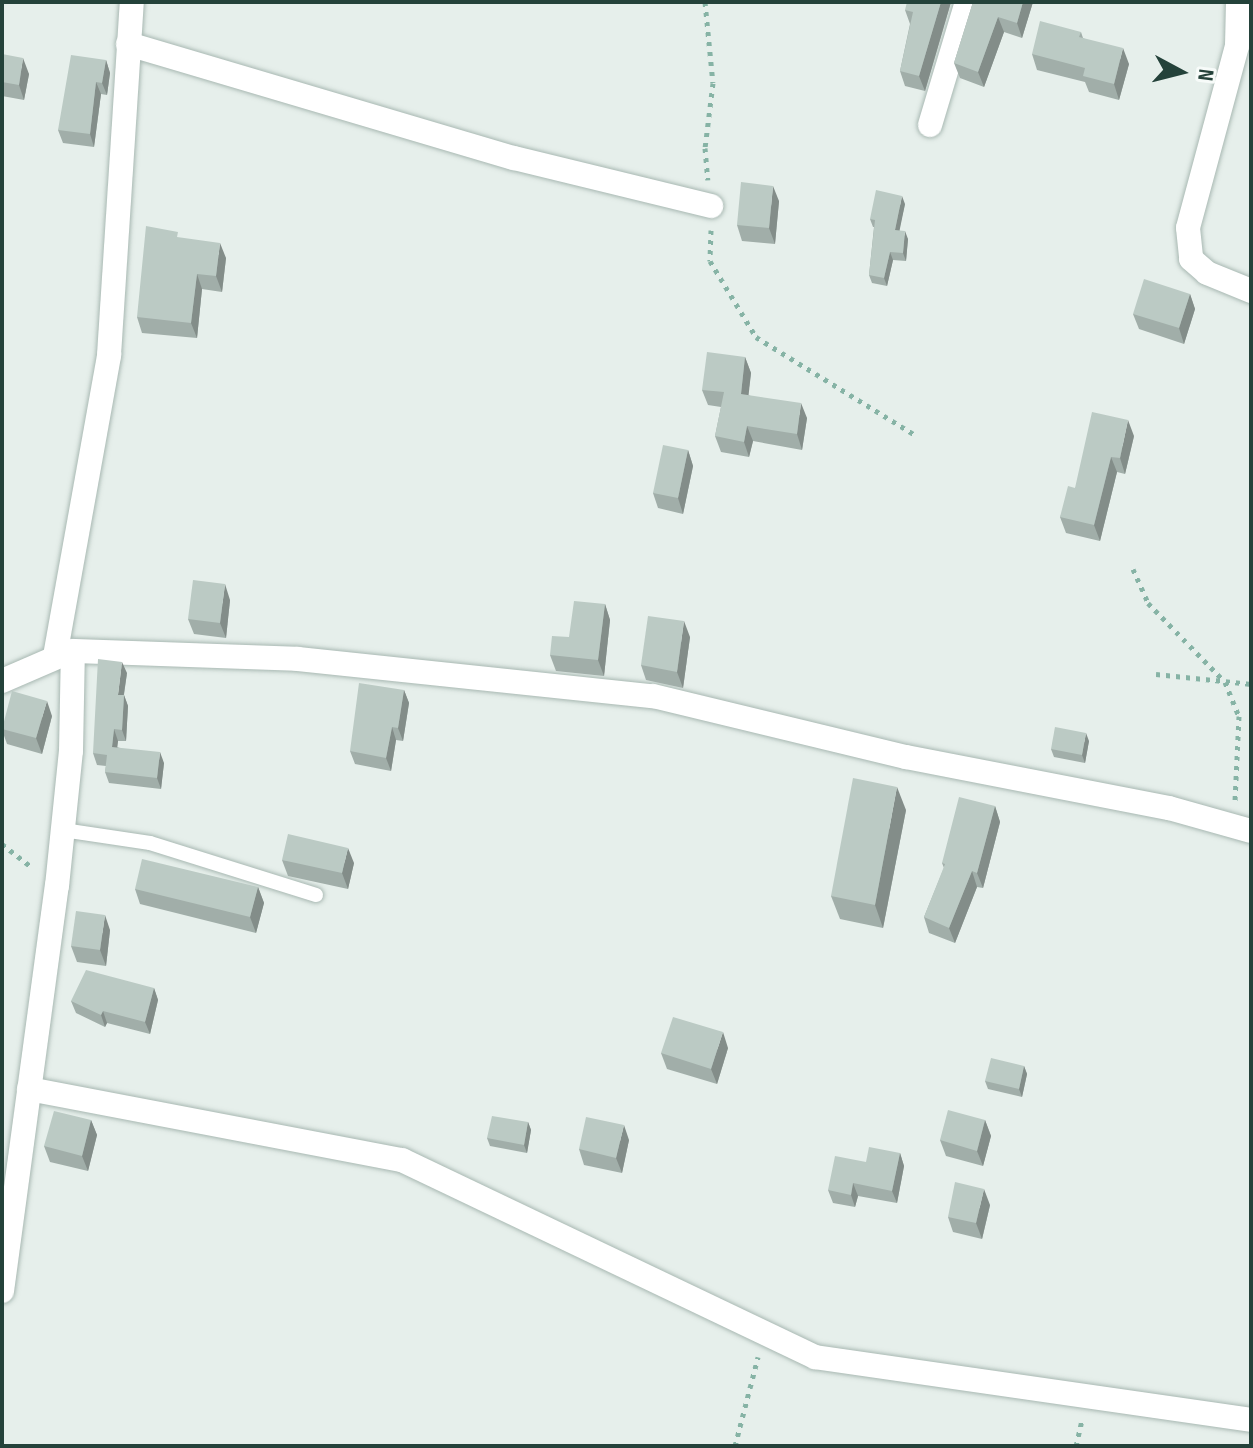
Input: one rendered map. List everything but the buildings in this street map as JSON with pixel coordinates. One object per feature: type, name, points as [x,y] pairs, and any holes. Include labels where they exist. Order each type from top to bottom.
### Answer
[{"type":"street","points":[[2,1291],[57,886],[71,751],[64,654],[109,355],[132,2]]},
{"type":"street","points":[[930,125],[967,2]]},
{"type":"street","points":[[1238,2],[1237,46],[1188,228],[1191,259],[1207,273],[1251,291]]},
{"type":"street","points":[[128,44],[514,158],[711,206]]},
{"type":"street","points":[[2,681],[64,654],[298,659],[653,696],[906,757],[1169,808],[1243,829]]},
{"type":"street","points":[[29,1089],[402,1160],[815,1357],[1251,1420]]},
{"type":"lane","points":[[63,830],[150,843],[316,895]]},
{"type":"path","points":[[705,2],[713,83],[705,148],[711,206],[710,261],[756,337],[917,436]]},
{"type":"path","points":[[1133,569],[1148,603],[1225,682],[1239,716],[1243,829]]},
{"type":"path","points":[[1156,674],[1251,684]]},
{"type":"path","points":[[2,844],[57,886]]},
{"type":"path","points":[[735,1446],[764,1332]]}]
